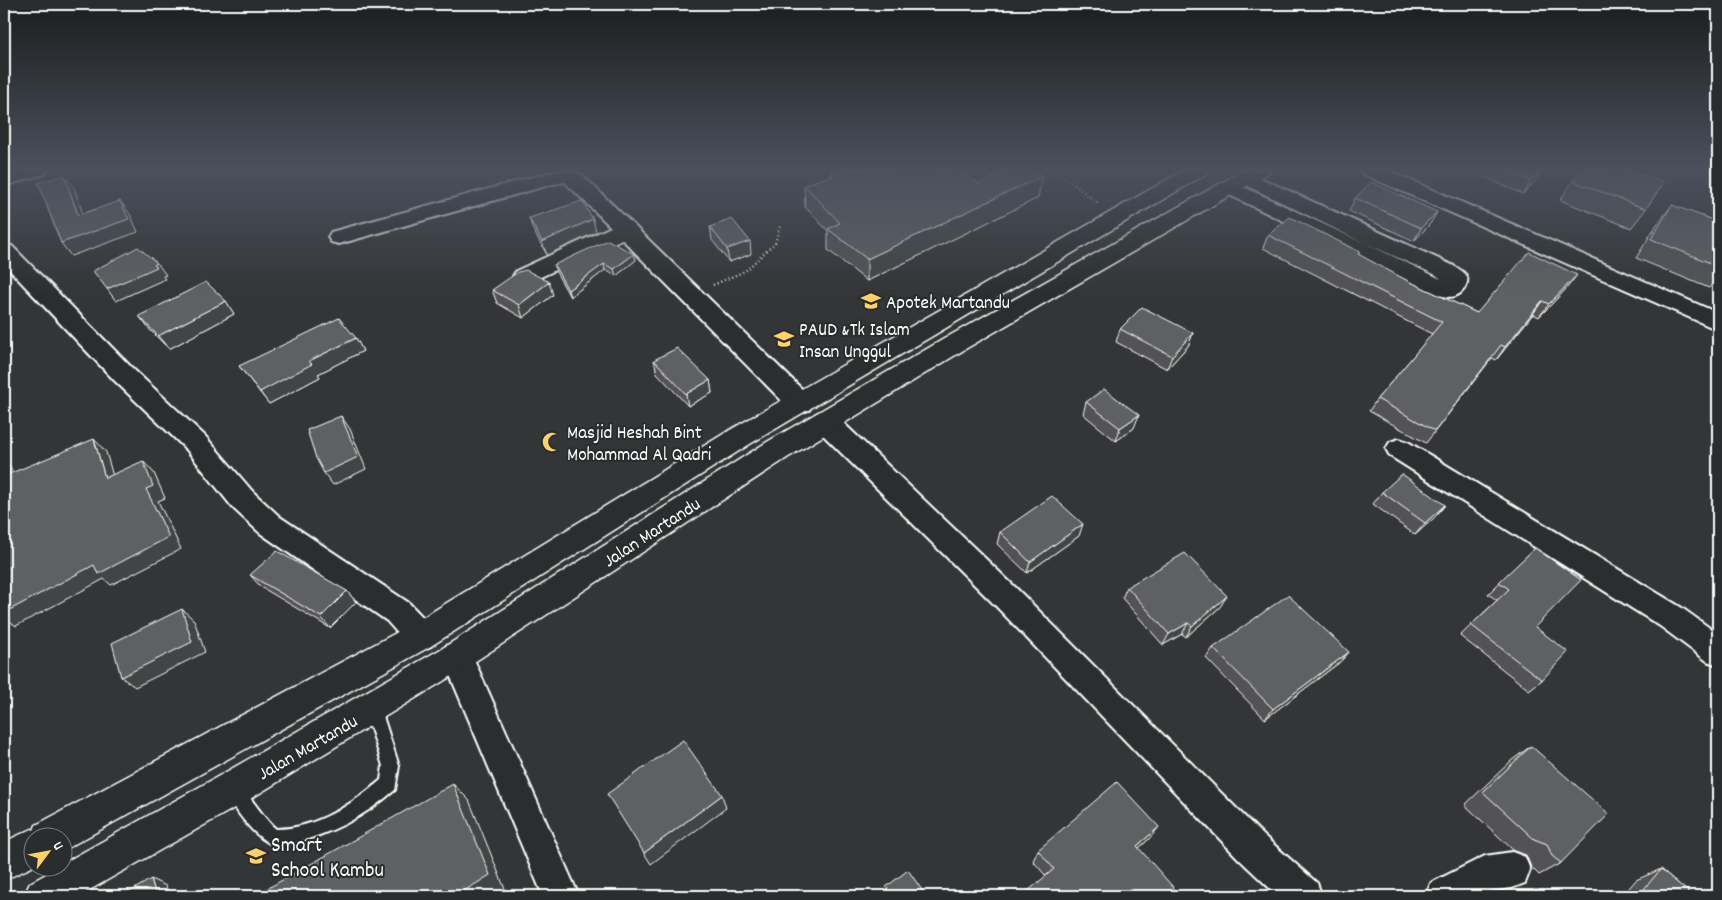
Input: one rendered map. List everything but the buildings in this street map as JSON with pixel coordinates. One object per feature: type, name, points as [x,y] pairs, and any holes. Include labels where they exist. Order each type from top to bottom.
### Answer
[{"type":"highway","name":"Jalan Martandu","points":[[68,828],[420,636],[740,437],[1126,212]]},
{"type":"highway","name":"Jalan Martandu","points":[[44,896],[232,789],[457,656],[825,421],[958,342],[1188,212]]},
{"type":"highway","points":[[935,324],[958,342]]},
{"type":"highway","points":[[4,862],[22,852]]},
{"type":"street","points":[[339,237],[429,212]]},
{"type":"street","points":[[609,212],[800,403]]},
{"type":"street","points":[[1305,212],[1444,289],[1450,290],[1455,285],[1456,278],[1444,270],[1316,212]]},
{"type":"street","points":[[1466,212],[1718,322]]},
{"type":"street","points":[[524,276],[625,228]]},
{"type":"street","points":[[4,251],[117,368],[196,443],[243,500],[270,525],[398,612],[420,636]]},
{"type":"street","points":[[825,421],[1005,596],[1251,847],[1304,896]]},
{"type":"street","points":[[1399,449],[1671,617],[1718,651]]},
{"type":"street","points":[[457,656],[561,896]]},
{"type":"street","points":[[1444,896],[1485,874],[1512,870]]},
{"type":"lane","points":[[232,789],[266,832],[276,837],[301,833],[352,812],[376,796],[389,784],[390,766],[372,707]]},
{"type":"path","points":[[1108,212],[1116,218]]},
{"type":"path","points":[[689,294],[745,271],[775,243],[780,226]]},
{"type":"place","name":"Apotek Martandu","points":[[871,301]]},
{"type":"place","name":"PAUD &Tk Islam Insan Unggul","points":[[784,339]]},
{"type":"place","name":"Masjid Heshah Bint Mohammad Al Qadri","points":[[552,442]]},
{"type":"place","name":"Smart School Kambu","points":[[256,856]]}]
